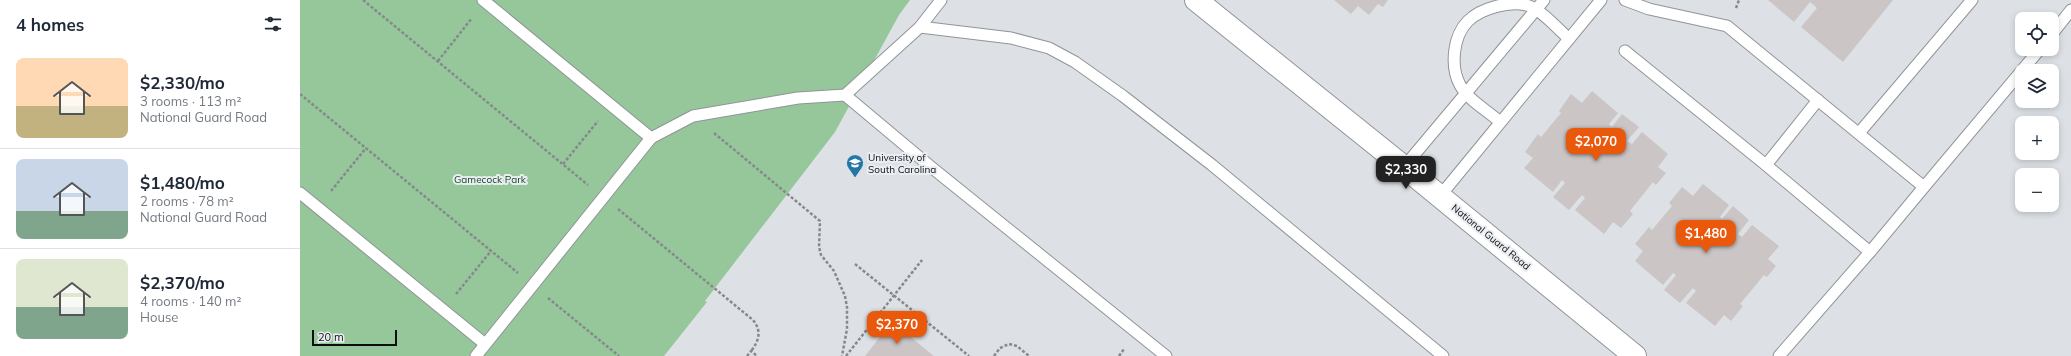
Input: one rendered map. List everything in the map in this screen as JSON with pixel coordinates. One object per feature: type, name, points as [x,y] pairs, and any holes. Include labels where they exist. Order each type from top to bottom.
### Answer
[{"type":"street","name":"National Guard Road","points":[[1196,0],[1440,196],[1635,356]]},
{"type":"lane","points":[[476,356],[604,198],[650,138],[693,116],[798,98],[845,95],[920,27],[941,0]]},
{"type":"lane","points":[[1404,167],[1544,0]]},
{"type":"lane","points":[[1440,196],[1601,0]]},
{"type":"lane","points":[[1625,0],[1649,9],[1727,26],[1924,187]]},
{"type":"lane","points":[[1859,133],[1972,0]]},
{"type":"lane","points":[[484,1],[650,138]]},
{"type":"lane","points":[[1500,122],[1466,93],[1460,84],[1455,61],[1459,35],[1469,20],[1477,14],[1496,7],[1513,4],[1526,5],[1536,9],[1569,39]]},
{"type":"lane","points":[[2059,25],[2071,10]]},
{"type":"lane","points":[[920,27],[1011,38],[1050,48],[1075,62],[1123,96],[1212,165],[1443,356]]},
{"type":"lane","points":[[1625,51],[1766,165],[1870,252]]},
{"type":"lane","points":[[1779,356],[1870,252],[2034,56]]},
{"type":"lane","points":[[845,95],[937,172],[1166,356]]},
{"type":"lane","points":[[1766,165],[1818,100]]},
{"type":"lane","points":[[300,193],[442,311],[485,344]]},
{"type":"path","points":[[363,0],[753,320],[759,335],[756,345],[747,356]]},
{"type":"path","points":[[438,61],[484,1]]},
{"type":"path","points":[[300,94],[619,356]]},
{"type":"path","points":[[564,164],[611,106]]},
{"type":"path","points":[[693,116],[820,221],[819,248],[821,255],[834,271],[845,296],[847,307],[847,329],[842,356]]},
{"type":"path","points":[[317,207],[366,148]]},
{"type":"path","points":[[442,311],[491,251]]},
{"type":"path","points":[[846,356],[922,260]]},
{"type":"path","points":[[855,264],[969,356]]},
{"type":"path","points":[[994,356],[1000,348],[1009,344],[1017,346],[1029,356]]},
{"type":"path","points":[[751,351],[757,356]]},
{"type":"green space","name":"Gamecock Park","points":[[300,0],[910,0],[899,15],[835,132],[705,301],[707,302],[664,356],[300,356]]},
{"type":"building","points":[[1334,0],[1388,0],[1383,7],[1378,4],[1369,15],[1358,6],[1351,14]]},
{"type":"building","points":[[1768,0],[1893,0],[1843,62],[1801,27],[1817,8],[1810,2],[1794,22]]},
{"type":"building","points":[[1592,91],[1618,113],[1609,124],[1612,127],[1622,114],[1639,127],[1627,141],[1632,144],[1642,132],[1668,154],[1658,167],[1666,173],[1656,185],[1653,182],[1630,211],[1633,214],[1621,228],[1613,222],[1604,234],[1575,210],[1585,198],[1582,195],[1569,210],[1553,197],[1565,183],[1562,180],[1553,192],[1524,168],[1533,158],[1525,152],[1538,134],[1541,137],[1561,113],[1559,111],[1571,94],[1582,103]]},
{"type":"building","points":[[1703,184],[1729,205],[1720,217],[1722,219],[1733,206],[1749,220],[1738,234],[1742,237],[1752,225],[1779,246],[1768,259],[1776,266],[1767,277],[1764,275],[1740,304],[1743,306],[1731,321],[1724,315],[1715,326],[1686,303],[1696,291],[1693,288],[1680,303],[1664,290],[1676,275],[1673,273],[1663,285],[1635,261],[1643,251],[1635,244],[1649,227],[1652,230],[1672,206],[1669,203],[1682,187],[1693,196]]},
{"type":"building","points":[[892,322],[934,356],[865,356]]},
{"type":"place","name":"University of South Carolina","points":[[855,178]]}]
